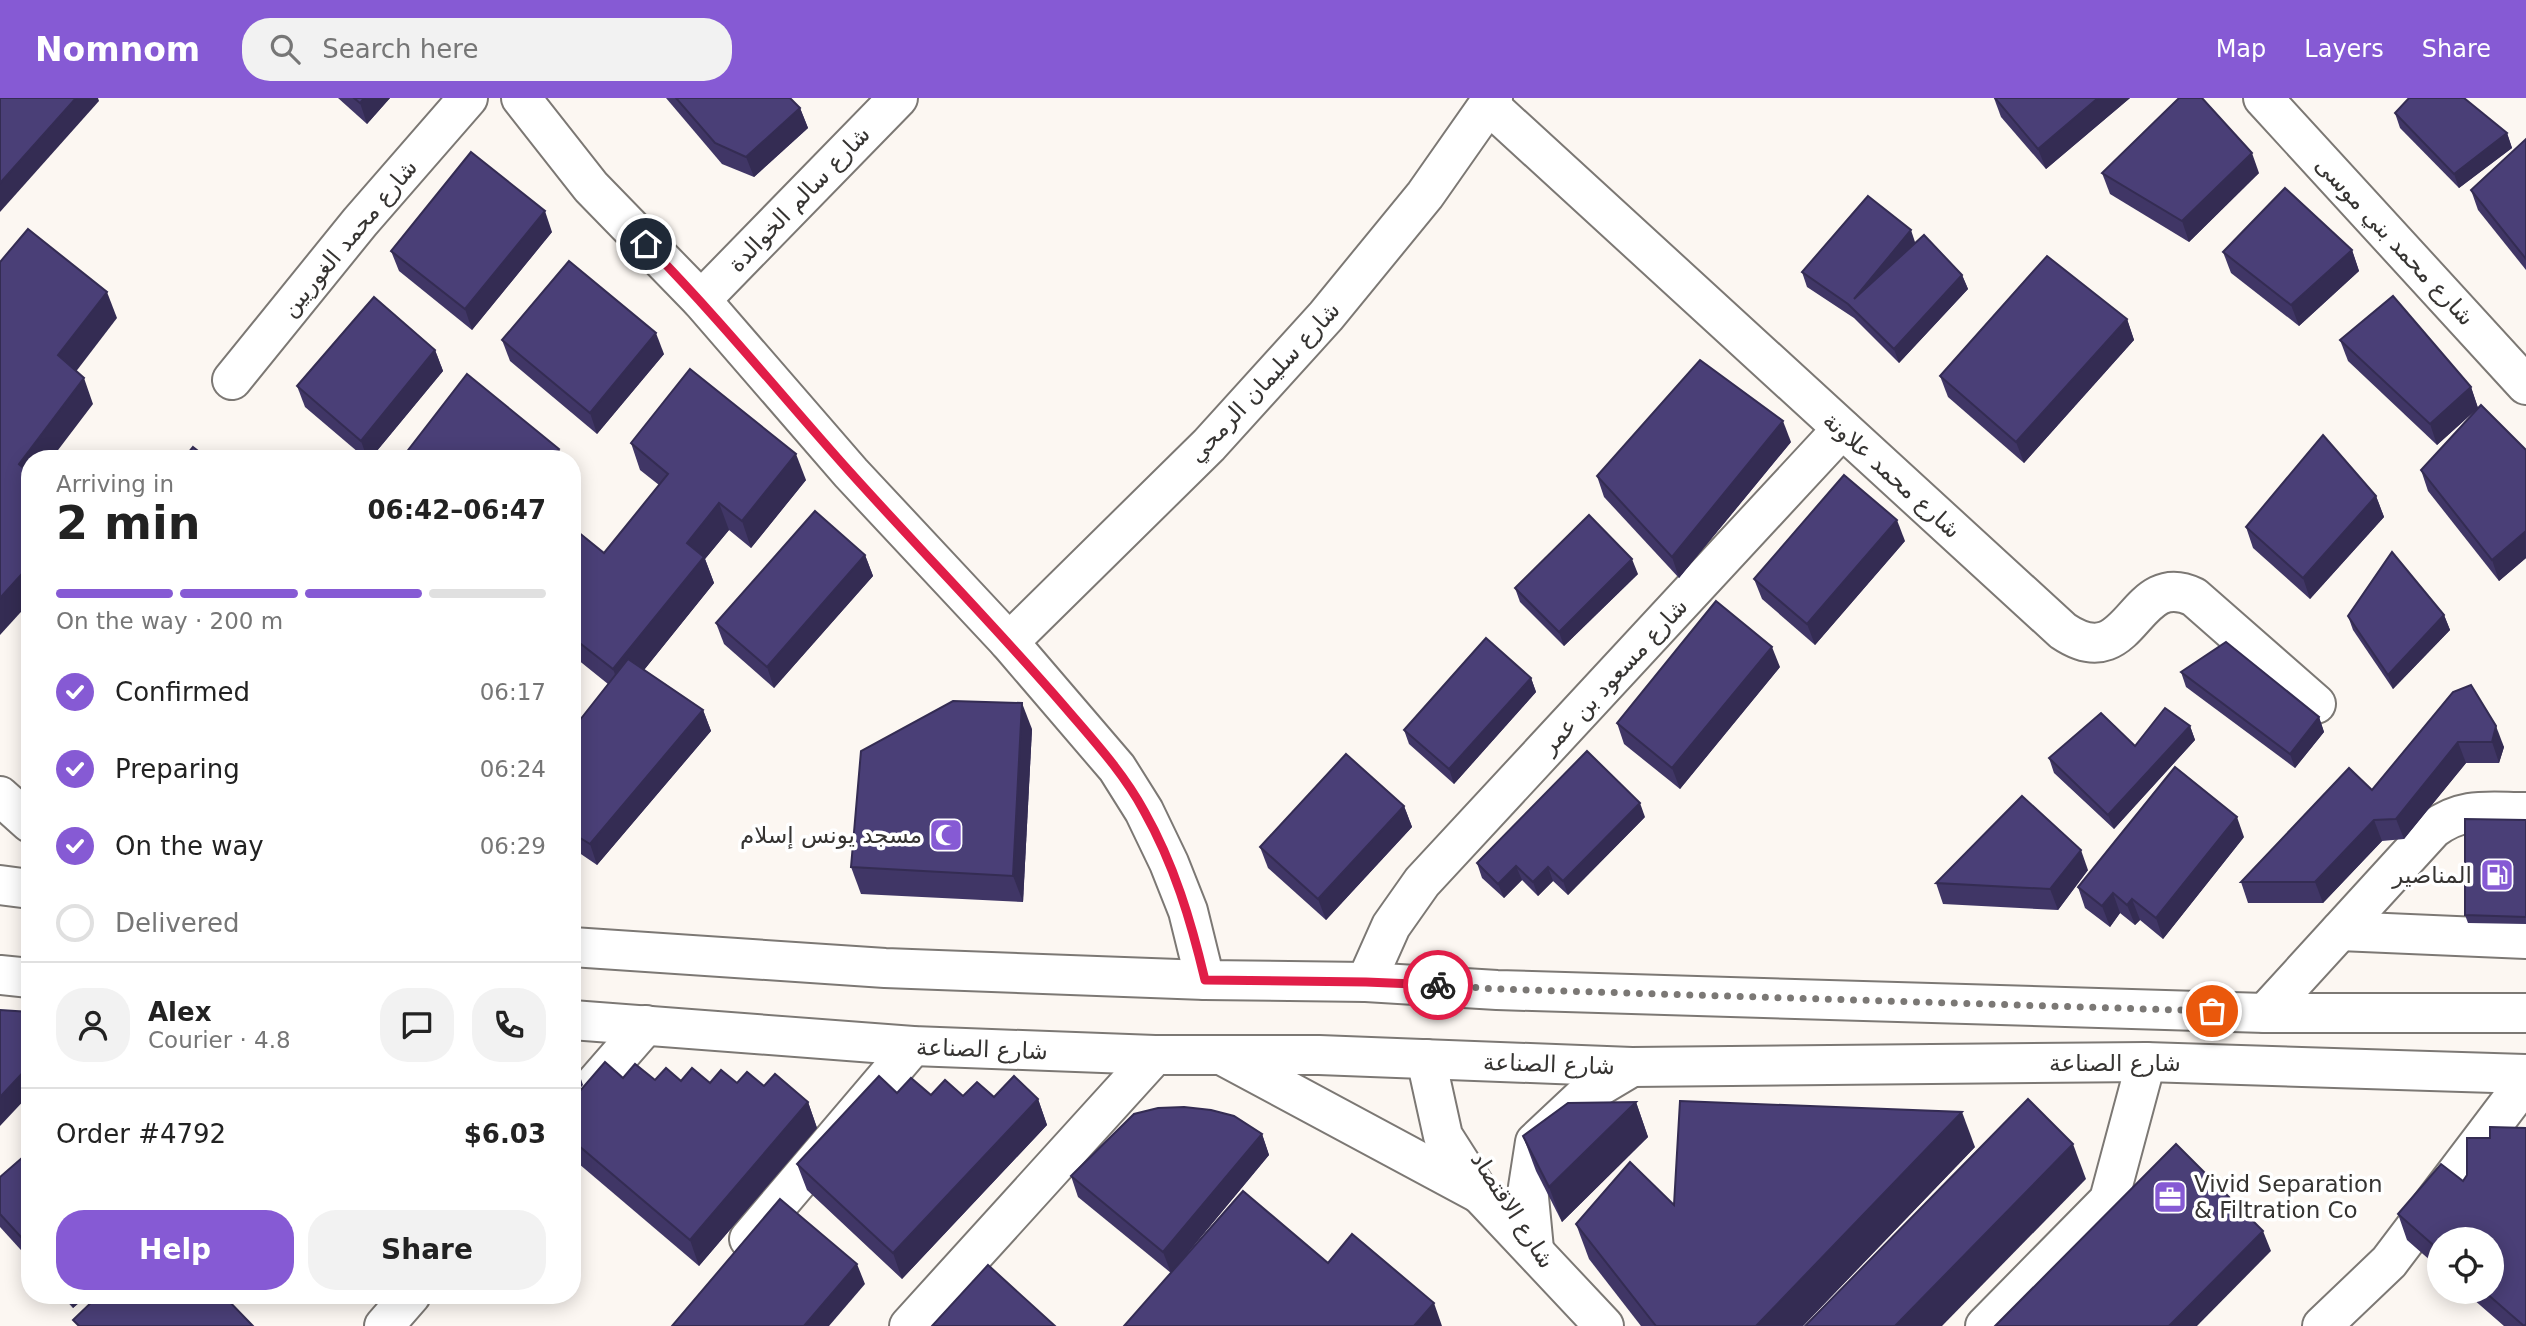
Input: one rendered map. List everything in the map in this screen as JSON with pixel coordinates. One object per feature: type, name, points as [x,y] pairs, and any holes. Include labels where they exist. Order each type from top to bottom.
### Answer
[{"type":"street","name":"شارع محمد الغوريين","points":[[232,380],[360,222],[468,98]]},
{"type":"street","points":[[521,98],[591,187],[701,300],[850,473],[1009,642],[1117,768],[1144,811],[1169,863],[1188,911],[1205,980]]},
{"type":"street","name":"شارع سالم الخوالدة","points":[[701,300],[898,98]]},
{"type":"street","name":"شارع محمد بني موسى","points":[[2263,98],[2526,385]]},
{"type":"street","name":"شارع محمد علاونة","points":[[1491,101],[1842,429],[2053,622],[2075,639],[2103,642],[2116,637],[2151,599],[2160,593],[2183,592],[2194,597],[2315,704]]},
{"type":"street","name":"شارع سليمان الرمحي","points":[[1009,642],[1209,444],[1326,316],[1424,195],[1491,101]]},
{"type":"street","name":"شارع مسعود بن عمر","points":[[1366,982],[1391,926],[1422,882],[1842,429]]},
{"type":"street","points":[[0,796],[21,815]]},
{"type":"street","points":[[2265,1013],[2433,830],[2447,819],[2466,812],[2526,812]]},
{"type":"street","points":[[0,885],[21,888]]},
{"type":"street","points":[[1391,926],[1405,983]]},
{"type":"street","points":[[2340,931],[2526,939]]},
{"type":"street","points":[[581,948],[885,968],[1205,980],[1405,983],[1497,989],[2265,1013],[2526,1013]]},
{"type":"street","points":[[0,975],[21,977]]},
{"type":"street","name":"شارع الصناعة","points":[[581,1021],[913,1046],[1155,1055],[1319,1055],[1632,1067],[2146,1062],[2526,1074]]},
{"type":"street","points":[[581,1100],[646,1025]]},
{"type":"street","points":[[728,1264],[913,1046]]},
{"type":"street","points":[[909,1326],[1155,1055]]},
{"type":"street","points":[[1223,1056],[1480,1194]]},
{"type":"street","name":"شارع الاقتصاد","points":[[1441,1060],[1443,1136],[1480,1194],[1604,1326]]},
{"type":"street","name":"شارع الاقتصاد","points":[[1441,1060],[1470,1143],[1545,1263]]},
{"type":"street","points":[[1985,1326],[2109,1200],[2146,1062]]},
{"type":"street","points":[[1545,1263],[1528,1187],[1535,1142],[1585,1095],[1632,1067]]},
{"type":"street","points":[[2322,1326],[2389,1262],[2526,1082]]},
{"type":"street","points":[[384,1326],[403,1304]]},
{"type":"building","points":[[0,98],[76,98],[0,183]]},
{"type":"building","points":[[676,98],[790,98],[800,108],[746,157],[715,143]]},
{"type":"building","points":[[1995,98],[2098,98],[2038,149]]},
{"type":"building","points":[[2179,98],[2202,98],[2252,153],[2182,221],[2102,173]]},
{"type":"building","points":[[2409,98],[2464,98],[2507,133],[2454,174],[2395,113]]},
{"type":"building","points":[[2526,139],[2526,259],[2471,190]]},
{"type":"building","points":[[471,152],[545,211],[465,309],[391,251]]},
{"type":"building","points":[[2285,188],[2352,250],[2291,305],[2223,252]]},
{"type":"building","points":[[1868,196],[1911,230],[1854,299],[1924,235],[1962,275],[1894,349],[1848,304],[1802,272]]},
{"type":"building","points":[[28,229],[107,292],[58,355],[84,378],[30,450],[21,450],[21,575],[0,598],[0,262]]},
{"type":"building","points":[[2047,256],[2127,319],[2016,442],[1940,376]]},
{"type":"building","points":[[569,261],[656,333],[590,413],[502,340]]},
{"type":"building","points":[[2393,296],[2471,387],[2430,424],[2340,340]]},
{"type":"building","points":[[374,297],[435,350],[361,441],[297,386]]},
{"type":"building","points":[[1700,360],[1783,421],[1672,557],[1597,476]]},
{"type":"building","points":[[690,369],[796,454],[742,521],[719,503],[687,543],[704,557],[613,669],[581,644],[581,534],[604,553],[668,474],[631,443]]},
{"type":"building","points":[[467,374],[559,449],[558,450],[408,450]]},
{"type":"building","points":[[2481,405],[2526,450],[2526,531],[2492,560],[2421,470]]},
{"type":"building","points":[[2323,435],[2376,496],[2303,578],[2246,527]]},
{"type":"building","points":[[1844,475],[1897,520],[1807,624],[1754,579]]},
{"type":"building","points":[[815,511],[865,555],[767,667],[716,623]]},
{"type":"building","points":[[1589,515],[1632,559],[1559,632],[1515,588]]},
{"type":"building","points":[[2392,552],[2444,615],[2388,675],[2348,616]]},
{"type":"building","points":[[1716,601],[1772,647],[1672,768],[1617,723]]},
{"type":"building","points":[[1486,638],[1531,678],[1449,769],[1404,730]]},
{"type":"building","points":[[2226,642],[2319,717],[2290,754],[2181,672]]},
{"type":"building","points":[[628,659],[703,710],[590,844],[581,838],[581,719]]},
{"type":"building","points":[[2471,685],[2496,726],[2492,742],[2458,742],[2396,819],[2374,820],[2315,882],[2241,882],[2349,768],[2372,790],[2453,692]]},
{"type":"building","name":"مسجد يونس إسلام","points":[[953,701],[1022,703],[1013,876],[851,867],[861,751]]},
{"type":"building","points":[[2165,708],[2190,726],[2108,815],[2049,758],[2101,713],[2135,746]]},
{"type":"building","points":[[1587,751],[1640,803],[1563,881],[1548,867],[1533,882],[1516,866],[1498,884],[1477,863]]},
{"type":"building","points":[[1346,754],[1404,806],[1318,899],[1260,847]]},
{"type":"building","points":[[2175,767],[2237,817],[2156,918],[2132,899],[2127,905],[2113,893],[2102,906],[2078,887]]},
{"type":"building","points":[[2022,796],[2081,850],[2050,889],[1936,883]]},
{"type":"building","name":"المناصير","points":[[2465,819],[2526,820],[2526,917],[2465,915]]},
{"type":"building","points":[[0,1010],[21,1011],[21,1075],[0,1097]]},
{"type":"building","points":[[605,1062],[623,1078],[635,1064],[655,1080],[666,1068],[681,1081],[692,1068],[710,1083],[721,1070],[737,1083],[747,1072],[764,1086],[775,1074],[808,1102],[690,1240],[581,1148],[581,1090]]},
{"type":"building","points":[[879,1076],[897,1093],[911,1078],[931,1095],[945,1080],[963,1096],[977,1082],[994,1097],[1014,1076],[1038,1099],[893,1253],[797,1164]]},
{"type":"building","points":[[2028,1099],[2073,1144],[1895,1326],[1805,1326]]},
{"type":"building","points":[[1680,1101],[1962,1112],[1756,1326],[1656,1326],[1576,1224],[1630,1162],[1674,1205]]},
{"type":"building","points":[[1636,1102],[1549,1187],[1523,1136],[1568,1103]]},
{"type":"building","points":[[1184,1107],[1234,1116],[1262,1134],[1163,1252],[1071,1176],[1134,1114],[1158,1108]]},
{"type":"building","points":[[2490,1127],[2526,1128],[2524,1326],[2499,1304],[2504,1304],[2504,1227],[2427,1227],[2427,1240],[2398,1214],[2441,1164],[2463,1181],[2467,1175],[2467,1138],[2490,1138]]},
{"type":"building","points":[[2176,1144],[2263,1231],[2169,1326],[1995,1326]]},
{"type":"building","points":[[21,1159],[21,1237],[0,1214],[0,1177]]},
{"type":"building","points":[[1243,1191],[1328,1263],[1352,1234],[1434,1303],[1414,1326],[1124,1326]]},
{"type":"building","points":[[780,1199],[857,1264],[804,1326],[672,1326]]},
{"type":"building","points":[[988,1265],[1055,1326],[932,1326]]},
{"type":"building","points":[[90,1304],[232,1304],[253,1326],[79,1326],[73,1320]]},
{"type":"way so far","points":[[1438,985],[2212,1011]]},
{"type":"place","name":"مسجد يونس إسلام","points":[[946,835]]},
{"type":"place","name":"المناصير","points":[[2497,875]]},
{"type":"place","name":"Vivid Separation & Filtration Co","points":[[2170,1197]]},
{"type":"route","points":[[646,244],[701,300],[850,473],[1009,642],[1117,768],[1144,811],[1169,863],[1188,911],[1205,980],[1438,985]]}]
